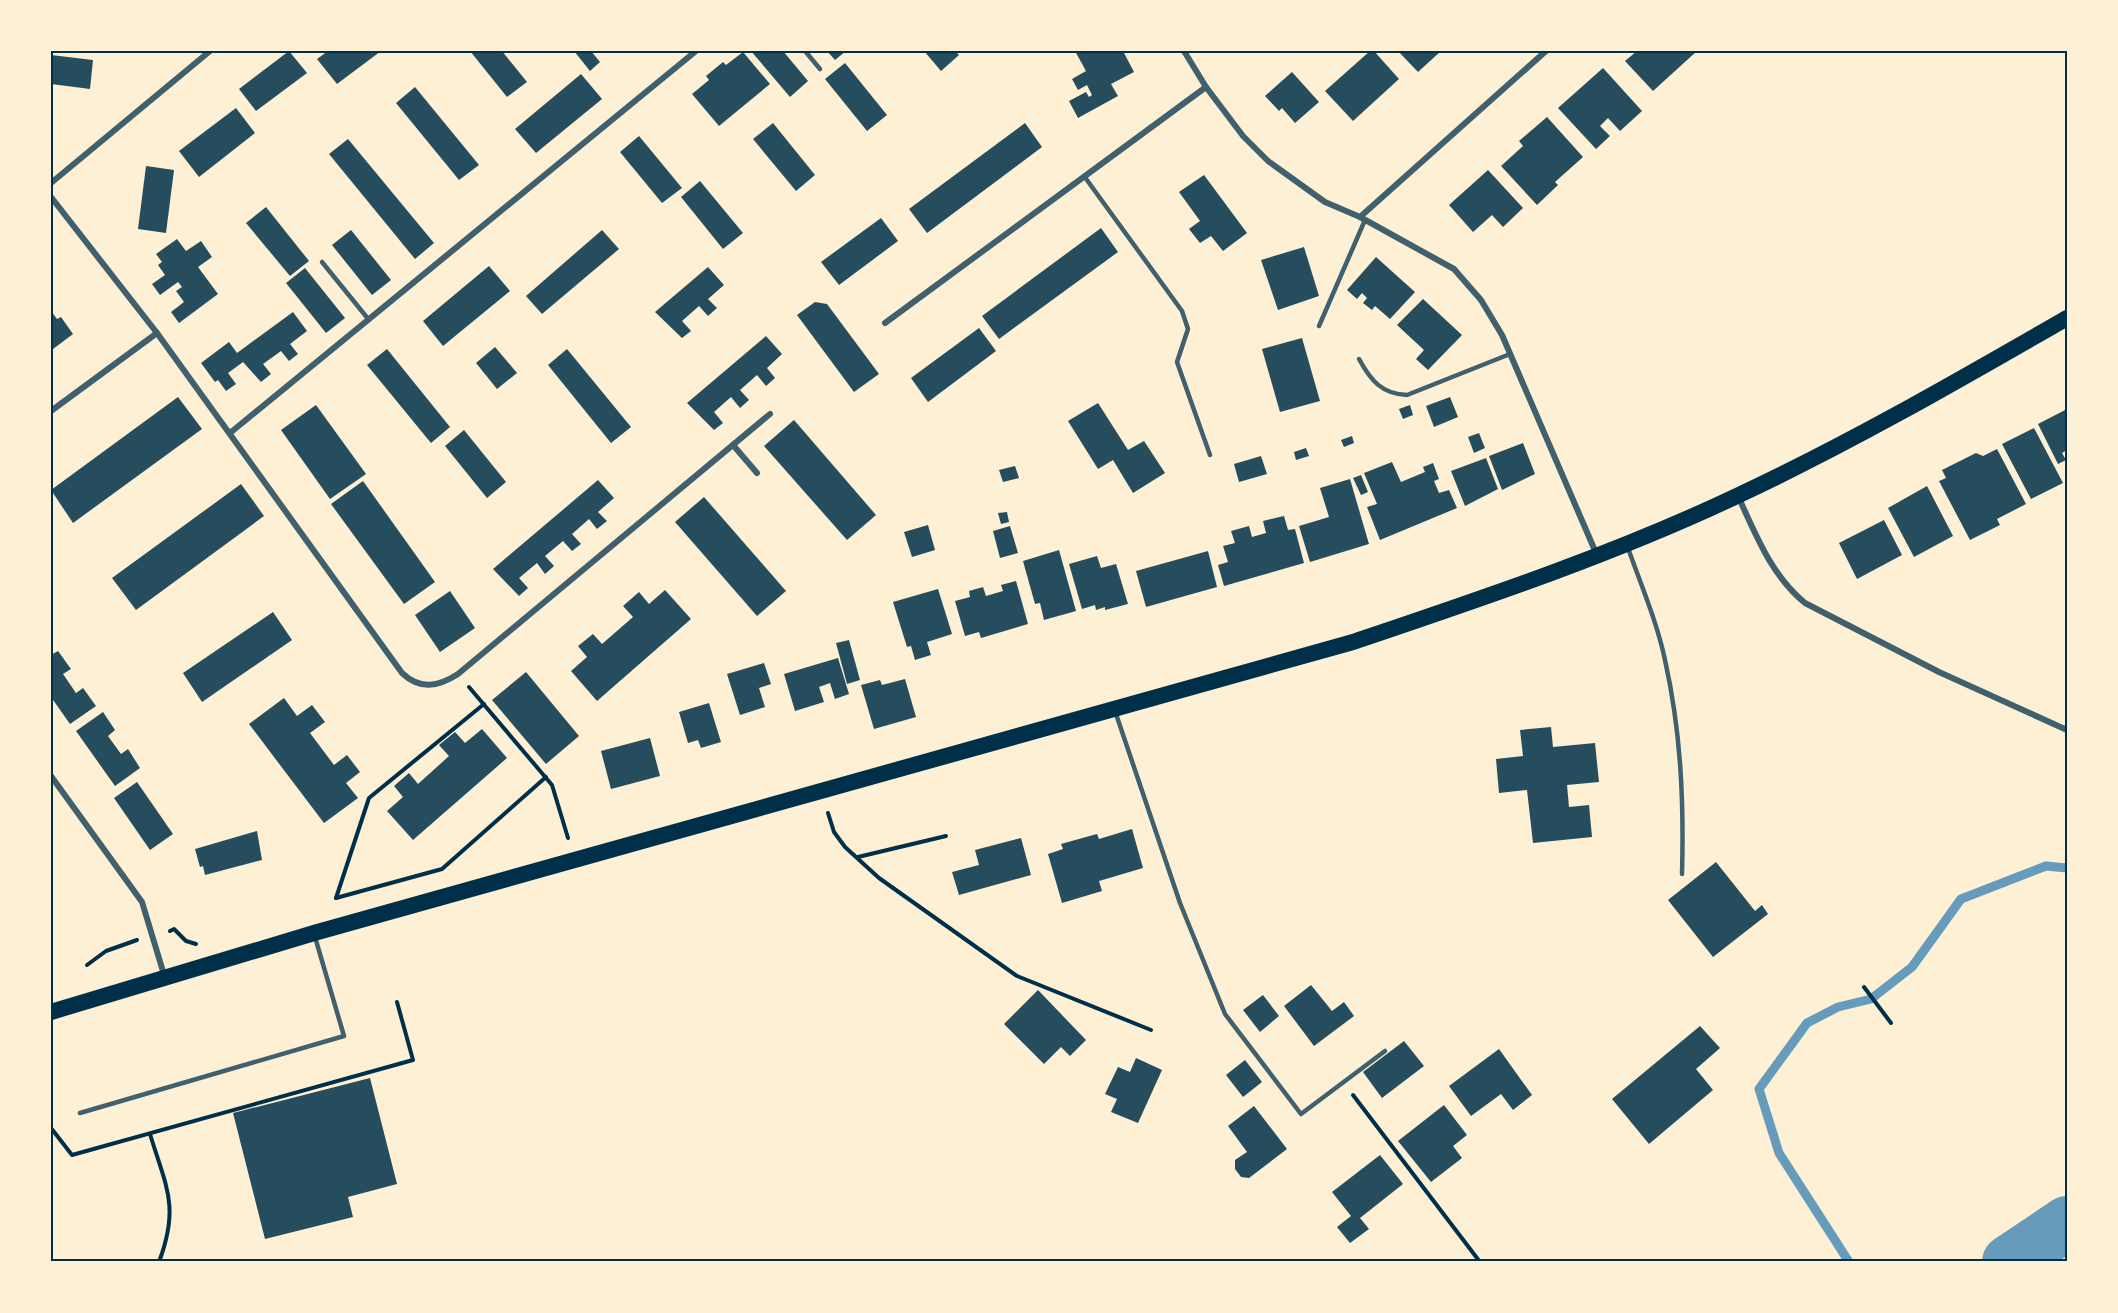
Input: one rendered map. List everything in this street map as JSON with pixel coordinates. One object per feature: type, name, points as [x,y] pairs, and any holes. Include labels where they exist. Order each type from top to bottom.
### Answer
[{"type":"highway","points":[[51,1012],[314,933],[575,862],[1353,642],[1498,593],[1627,543],[1737,496],[1869,432],[2067,318]]},
{"type":"street","points":[[51,183],[210,51]]},
{"type":"street","points":[[230,434],[696,51]]},
{"type":"street","points":[[1184,51],[1206,87],[1243,136],[1268,161],[1325,202],[1363,218],[1425,251],[1454,270],[1481,300],[1510,354],[1597,554]]},
{"type":"street","points":[[1363,218],[1546,51]]},
{"type":"street","points":[[885,323],[1206,87]]},
{"type":"street","points":[[51,197],[156,333],[402,673],[417,684],[428,686],[447,681],[458,674],[770,414]]},
{"type":"street","points":[[51,411],[156,333]]},
{"type":"street","points":[[733,445],[757,473]]},
{"type":"street","points":[[1737,496],[1774,569],[1786,587],[1805,603],[1939,672],[2067,730]]},
{"type":"street","points":[[51,776],[142,902],[165,978]]},
{"type":"lane","points":[[805,51],[820,69]]},
{"type":"lane","points":[[1084,176],[1182,311],[1188,329],[1177,362],[1210,455]]},
{"type":"lane","points":[[1319,326],[1363,218]]},
{"type":"lane","points":[[322,262],[369,320]]},
{"type":"lane","points":[[1359,359],[1379,388],[1392,394],[1407,395],[1510,354]]},
{"type":"lane","points":[[1627,543],[1665,659],[1676,716],[1684,801],[1682,874]]},
{"type":"lane","points":[[1114,708],[1180,903],[1225,1014],[1301,1114],[1385,1051]]},
{"type":"lane","points":[[80,1113],[344,1036],[314,933]]},
{"type":"path","points":[[458,674],[552,786],[575,862]]},
{"type":"path","points":[[484,704],[369,798],[336,898],[442,869],[546,777]]},
{"type":"path","points":[[822,792],[834,832],[857,858],[919,908],[1017,976],[1151,1030]]},
{"type":"path","points":[[857,858],[946,836]]},
{"type":"path","points":[[1864,987],[1891,1023]]},
{"type":"path","points":[[51,1128],[72,1155],[413,1060],[397,1002]]},
{"type":"path","points":[[1343,1082],[1480,1262]]},
{"type":"path","points":[[150,1134],[171,1204],[169,1235],[159,1262]]},
{"type":"building","points":[[289,51],[307,73],[256,111],[239,89]]},
{"type":"building","points":[[328,51],[381,51],[337,84],[317,59]]},
{"type":"building","points":[[470,51],[502,51],[527,82],[507,97]]},
{"type":"building","points":[[574,51],[591,51],[600,62],[590,71]]},
{"type":"building","points":[[751,51],[783,51],[808,81],[790,97]]},
{"type":"building","points":[[827,51],[846,51],[835,60]]},
{"type":"building","points":[[924,51],[955,51],[959,55],[941,71]]},
{"type":"building","points":[[1075,51],[1123,51],[1134,72],[1111,84],[1118,96],[1078,118],[1069,101],[1086,92],[1089,97],[1092,95],[1087,85],[1078,90],[1072,79],[1086,71]]},
{"type":"building","points":[[1370,51],[1374,51],[1399,79],[1353,121],[1325,91]]},
{"type":"building","points":[[1398,51],[1441,51],[1418,72]]},
{"type":"building","points":[[1637,51],[1697,51],[1653,91],[1625,61]]},
{"type":"building","points":[[743,52],[770,84],[719,126],[692,94],[709,80],[706,76],[723,62],[726,65]]},
{"type":"building","points":[[51,55],[93,60],[90,89],[51,84]]},
{"type":"building","points":[[845,63],[887,115],[867,131],[825,79]]},
{"type":"building","points":[[1603,68],[1642,111],[1620,131],[1608,118],[1600,126],[1610,136],[1596,149],[1558,108]]},
{"type":"building","points":[[1292,72],[1319,102],[1295,123],[1282,108],[1279,111],[1265,96]]},
{"type":"building","points":[[581,74],[602,99],[536,153],[515,129]]},
{"type":"building","points":[[415,87],[479,165],[459,180],[396,103]]},
{"type":"building","points":[[236,108],[255,133],[199,177],[179,151]]},
{"type":"building","points":[[1547,117],[1583,157],[1555,182],[1558,185],[1537,205],[1501,166],[1523,146],[1519,141]]},
{"type":"building","points":[[773,123],[815,175],[796,191],[753,139]]},
{"type":"building","points":[[1025,123],[1042,147],[927,233],[909,209]]},
{"type":"building","points":[[639,136],[682,188],[662,203],[620,152]]},
{"type":"building","points":[[348,139],[434,243],[415,259],[329,154]]},
{"type":"building","points":[[146,166],[174,170],[166,233],[138,229]]},
{"type":"building","points":[[1488,170],[1523,208],[1503,227],[1492,215],[1473,232],[1449,205]]},
{"type":"building","points":[[1204,175],[1247,233],[1223,251],[1211,236],[1200,243],[1189,229],[1200,221],[1179,192]]},
{"type":"building","points":[[700,181],[743,233],[723,249],[681,197]]},
{"type":"building","points":[[266,207],[309,261],[290,276],[246,223]]},
{"type":"building","points":[[881,218],[898,241],[839,285],[821,262]]},
{"type":"building","points":[[1101,228],[1118,252],[999,339],[982,316]]},
{"type":"building","points":[[351,230],[391,280],[372,295],[332,245]]},
{"type":"building","points":[[602,230],[619,249],[542,314],[526,296]]},
{"type":"building","points":[[177,239],[186,251],[201,241],[212,257],[198,267],[218,294],[179,323],[171,312],[184,302],[176,291],[182,287],[178,282],[160,295],[152,284],[165,275],[158,265],[162,262],[156,254]]},
{"type":"building","points":[[1304,247],[1319,296],[1278,310],[1261,260]]},
{"type":"building","points":[[1376,257],[1415,292],[1390,319],[1375,306],[1372,310],[1363,303],[1367,298],[1362,293],[1357,299],[1347,290]]},
{"type":"building","points":[[489,266],[510,291],[443,346],[423,321]]},
{"type":"building","points":[[708,267],[724,285],[708,299],[717,308],[708,316],[699,306],[682,321],[691,331],[682,338],[655,312]]},
{"type":"building","points":[[305,268],[345,318],[326,333],[286,283]]},
{"type":"building","points":[[1423,299],[1462,335],[1428,370],[1416,359],[1424,350],[1397,325]]},
{"type":"building","points":[[815,302],[827,304],[879,374],[854,392],[797,315]]},
{"type":"building","points":[[51,311],[57,319],[61,317],[73,334],[53,349]]},
{"type":"building","points":[[293,312],[307,331],[290,344],[298,354],[289,361],[281,351],[263,364],[271,374],[261,382],[243,362],[228,373],[236,384],[226,391],[218,380],[215,382],[201,363],[229,342],[237,353]]},
{"type":"building","points":[[979,328],[996,351],[928,402],[911,378]]},
{"type":"building","points":[[766,336],[782,354],[767,368],[775,378],[766,386],[757,375],[740,390],[749,400],[740,408],[731,397],[714,412],[723,423],[714,430],[687,403]]},
{"type":"building","points":[[1302,338],[1320,401],[1280,412],[1262,349]]},
{"type":"building","points":[[495,347],[517,373],[497,389],[476,363]]},
{"type":"building","points":[[387,349],[450,427],[431,443],[367,365]]},
{"type":"building","points":[[567,349],[631,427],[611,443],[548,365]]},
{"type":"building","points":[[178,397],[202,429],[73,523],[51,490]]},
{"type":"building","points":[[1450,397],[1458,417],[1434,427],[1426,406]]},
{"type":"building","points":[[1098,403],[1128,450],[1144,441],[1165,473],[1133,493],[1113,460],[1098,469],[1068,421]]},
{"type":"building","points":[[316,405],[366,474],[330,499],[281,430]]},
{"type":"building","points":[[1410,405],[1413,415],[1403,419],[1399,409]]},
{"type":"building","points":[[2067,409],[2067,450],[2062,453],[2066,460],[2058,464],[2038,424]]},
{"type":"building","points":[[794,420],[876,515],[847,540],[764,446]]},
{"type":"building","points":[[2034,428],[2063,483],[2031,499],[2002,444]]},
{"type":"building","points":[[464,430],[506,482],[487,498],[445,446]]},
{"type":"building","points":[[1479,433],[1485,448],[1474,453],[1468,437]]},
{"type":"building","points":[[1352,436],[1354,443],[1344,447],[1341,440]]},
{"type":"building","points":[[1523,443],[1535,474],[1502,490],[1489,456]]},
{"type":"building","points":[[1306,448],[1309,456],[1296,460],[1294,452]]},
{"type":"building","points":[[1997,449],[2026,504],[1997,519],[2000,525],[1970,540],[1939,481],[1946,478],[1942,470],[1976,453],[1983,456]]},
{"type":"building","points":[[1261,456],[1267,474],[1239,482],[1234,464]]},
{"type":"building","points":[[1486,458],[1498,489],[1465,506],[1451,471]]},
{"type":"building","points":[[1392,462],[1401,482],[1425,472],[1423,467],[1433,463],[1439,479],[1434,481],[1439,493],[1449,490],[1457,508],[1380,540],[1367,507],[1377,504],[1364,473]]},
{"type":"building","points":[[1015,466],[1019,478],[1003,482],[999,470]]},
{"type":"building","points":[[1361,475],[1368,492],[1361,495],[1353,478]]},
{"type":"building","points":[[1350,479],[1369,544],[1310,562],[1299,526],[1329,517],[1320,488]]},
{"type":"building","points":[[598,480],[614,498],[598,512],[607,521],[597,529],[589,519],[572,534],[581,544],[572,551],[563,541],[545,556],[554,566],[545,574],[537,563],[519,578],[528,588],[519,596],[493,569]]},
{"type":"building","points":[[363,481],[435,582],[404,604],[331,504]]},
{"type":"building","points":[[241,484],[264,516],[136,610],[112,578]]},
{"type":"building","points":[[1927,486],[1953,536],[1914,557],[1888,508]]},
{"type":"building","points":[[704,497],[786,591],[757,616],[675,522]]},
{"type":"building","points":[[1007,512],[1009,522],[1001,524],[998,513]]},
{"type":"building","points":[[1284,516],[1288,530],[1295,529],[1304,563],[1224,586],[1218,565],[1228,562],[1223,546],[1235,543],[1231,531],[1249,526],[1252,537],[1266,533],[1263,521]]},
{"type":"building","points":[[1884,520],[1902,555],[1857,579],[1839,543]]},
{"type":"building","points":[[928,525],[935,550],[912,557],[904,532]]},
{"type":"building","points":[[1010,526],[1018,553],[1000,558],[993,531]]},
{"type":"building","points":[[1059,550],[1076,611],[1044,620],[1040,603],[1035,604],[1023,561]]},
{"type":"building","points":[[1208,551],[1217,587],[1146,607],[1136,571]]},
{"type":"building","points":[[1097,556],[1101,568],[1116,564],[1128,604],[1105,610],[1105,607],[1096,610],[1095,605],[1082,609],[1069,564]]},
{"type":"building","points":[[1016,581],[1028,624],[981,638],[979,632],[965,636],[955,601],[970,597],[969,591],[983,587],[986,596],[1003,591],[1001,585]]},
{"type":"building","points":[[938,589],[952,634],[927,642],[931,655],[915,660],[911,646],[907,647],[893,602]]},
{"type":"building","points":[[665,590],[691,619],[597,701],[571,671],[587,657],[578,646],[593,634],[602,644],[633,617],[623,606],[639,592],[649,604]]},
{"type":"building","points":[[450,591],[475,628],[440,652],[415,615]]},
{"type":"building","points":[[273,612],[292,640],[202,702],[183,673]]},
{"type":"building","points":[[849,640],[860,680],[847,684],[836,643]]},
{"type":"building","points":[[58,651],[71,669],[63,674],[76,693],[83,688],[96,706],[70,724],[51,697],[51,655]]},
{"type":"building","points":[[838,658],[849,694],[835,699],[830,683],[819,687],[824,702],[795,711],[784,674]]},
{"type":"building","points":[[764,663],[771,684],[759,688],[765,707],[740,715],[727,674]]},
{"type":"building","points":[[526,672],[579,736],[546,764],[492,700]]},
{"type":"building","points":[[905,679],[916,717],[874,729],[861,685],[880,680],[882,685]]},
{"type":"building","points":[[284,698],[297,716],[312,705],[325,722],[310,733],[334,765],[347,755],[360,772],[346,783],[358,798],[324,823],[249,724]]},
{"type":"building","points":[[709,703],[721,742],[701,748],[698,740],[688,743],[679,712]]},
{"type":"building","points":[[103,712],[115,730],[108,736],[121,754],[128,749],[140,768],[115,786],[76,731]]},
{"type":"building","points":[[1551,727],[1553,747],[1595,743],[1599,782],[1567,785],[1569,807],[1589,805],[1592,837],[1533,843],[1527,790],[1499,793],[1496,759],[1523,756],[1520,730]]},
{"type":"building","points":[[482,729],[507,758],[413,840],[387,811],[403,797],[394,786],[409,773],[418,784],[449,756],[439,745],[455,732],[465,743]]},
{"type":"building","points":[[650,738],[660,776],[611,789],[601,751]]},
{"type":"building","points":[[137,782],[173,834],[150,850],[114,798]]},
{"type":"building","points":[[1132,829],[1143,868],[1099,881],[1102,891],[1062,903],[1048,854],[1063,849],[1061,844],[1097,834],[1099,839]]},
{"type":"building","points":[[257,831],[262,860],[205,875],[195,849]]},
{"type":"building","points":[[1021,838],[1031,875],[959,895],[952,872],[979,865],[975,850]]},
{"type":"building","points":[[1716,862],[1755,911],[1762,905],[1768,914],[1713,957],[1668,900]]},
{"type":"building","points":[[1311,985],[1332,1011],[1344,1002],[1354,1016],[1314,1046],[1284,1006]]},
{"type":"building","points":[[1038,990],[1086,1040],[1070,1056],[1061,1047],[1044,1064],[1004,1024]]},
{"type":"building","points":[[1263,995],[1279,1016],[1260,1032],[1243,1010]]},
{"type":"building","points":[[1700,1026],[1720,1048],[1696,1069],[1713,1090],[1649,1144],[1612,1099]]},
{"type":"building","points":[[1404,1041],[1424,1066],[1382,1098],[1363,1072]]},
{"type":"building","points":[[1499,1049],[1532,1095],[1513,1110],[1501,1094],[1471,1116],[1449,1086]]},
{"type":"building","points":[[1136,1058],[1162,1070],[1138,1123],[1111,1112],[1117,1099],[1105,1094],[1118,1067],[1130,1072]]},
{"type":"building","points":[[1245,1060],[1262,1082],[1243,1097],[1226,1075]]},
{"type":"building","points":[[370,1078],[397,1184],[348,1197],[353,1217],[265,1239],[233,1113]]},
{"type":"building","points":[[1444,1105],[1467,1135],[1453,1146],[1462,1158],[1431,1182],[1398,1141]]},
{"type":"building","points":[[1254,1106],[1287,1149],[1249,1178],[1241,1177],[1235,1169],[1235,1160],[1247,1152],[1228,1126]]},
{"type":"building","points":[[1380,1155],[1403,1184],[1360,1218],[1369,1229],[1350,1243],[1337,1227],[1351,1216],[1332,1192]]},
{"type":"waterway","points":[[1849,1262],[1779,1153],[1759,1089],[1807,1023],[1838,1007],[1871,999],[1912,967],[1961,899],[2046,866],[2067,868]]},
{"type":"waterway","points":[[2009,1262],[2067,1223]]}]
